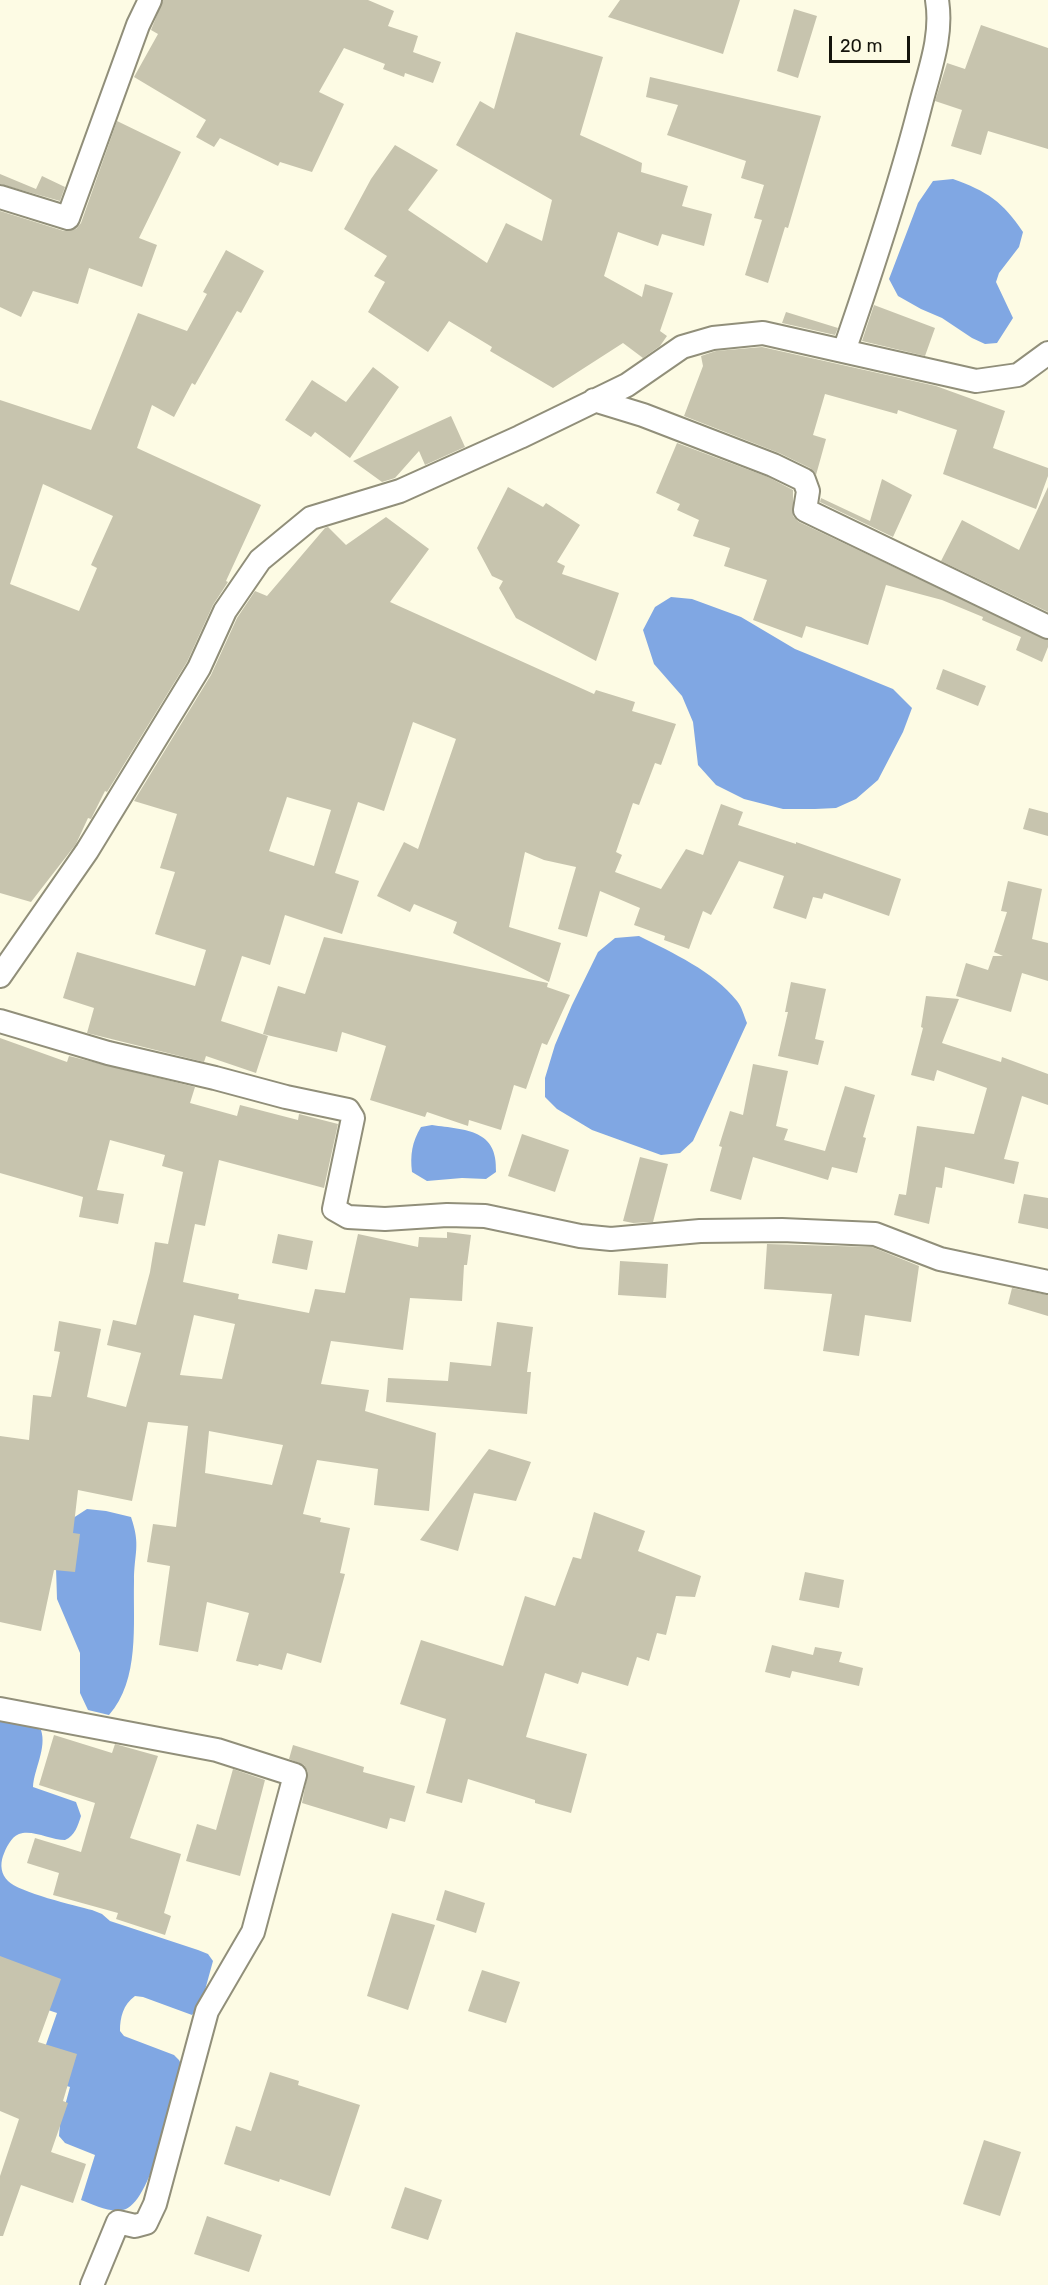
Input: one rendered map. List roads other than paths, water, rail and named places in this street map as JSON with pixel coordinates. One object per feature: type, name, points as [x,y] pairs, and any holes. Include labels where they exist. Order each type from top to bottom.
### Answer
[{"type":"street","points":[[0,197],[68,218],[138,25],[150,0]]},
{"type":"street","points":[[844,351],[901,173],[931,67],[939,35],[937,0]]},
{"type":"street","points":[[0,976],[87,851],[199,668],[225,611],[260,560],[311,518],[400,491],[520,437],[627,385],[682,347],[713,338],[763,333],[976,381],[1018,375],[1048,353]]},
{"type":"street","points":[[594,400],[643,415],[773,465],[804,480],[808,491],[805,510],[1048,627]]},
{"type":"street","points":[[0,1021],[108,1053],[348,1110],[353,1118],[334,1209],[348,1217],[386,1219],[447,1215],[485,1216],[579,1236],[611,1239],[700,1231],[803,1230],[875,1234],[940,1258],[1048,1282]]},
{"type":"street","points":[[0,1709],[217,1750],[295,1775],[253,1932],[207,2011],[154,2204],[146,2223],[135,2226],[118,2222],[92,2285]]},
{"type":"water","points":[[953,179],[985,193],[1001,205],[1023,232],[1019,247],[999,273],[996,282],[1013,318],[997,343],[985,344],[972,338],[942,318],[898,296],[889,279],[918,203],[933,181]]},
{"type":"water","points":[[671,597],[692,599],[741,617],[795,649],[893,689],[912,708],[903,732],[878,780],[856,799],[836,808],[815,809],[783,809],[744,799],[716,785],[698,765],[693,722],[682,696],[654,664],[643,630],[655,607]]},
{"type":"water","points":[[639,936],[692,964],[716,981],[739,1003],[747,1023],[693,1141],[680,1153],[661,1155],[592,1130],[557,1109],[545,1097],[545,1078],[555,1045],[598,952],[615,938]]},
{"type":"water","points":[[432,1125],[457,1128],[478,1134],[492,1147],[496,1172],[486,1179],[462,1178],[427,1181],[412,1172],[412,1154],[416,1138],[421,1127]]},
{"type":"water","points":[[87,1509],[131,1517],[136,1535],[133,1651],[126,1685],[109,1715],[88,1710],[80,1693],[80,1653],[57,1599],[56,1567],[67,1522]]},
{"type":"water","points":[[0,1715],[41,1730],[42,1744],[33,1787],[76,1802],[81,1816],[74,1833],[65,1840],[30,1833],[19,1834],[14,1838],[9,1843],[2,1863],[3,1872],[8,1881],[23,1890],[92,1910],[102,1914],[110,1921],[198,1950],[208,1954],[213,1961],[202,2001],[192,2015],[135,1996],[123,2012],[120,2031],[124,2036],[174,2055],[183,2068],[161,2145],[145,2187],[136,2201],[126,2209],[109,2210],[81,2200],[95,2155],[65,2143],[59,2136],[70,2087],[35,2076],[57,2013],[0,1994]]}]
